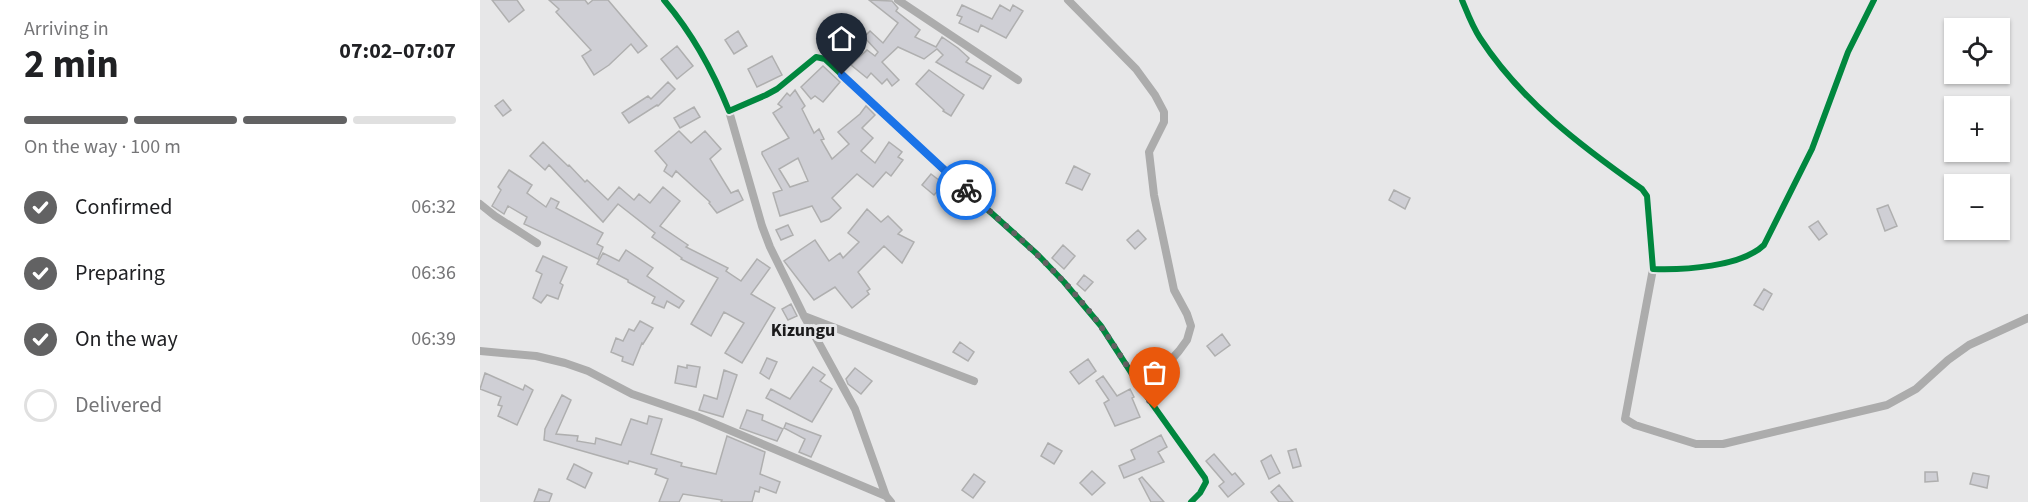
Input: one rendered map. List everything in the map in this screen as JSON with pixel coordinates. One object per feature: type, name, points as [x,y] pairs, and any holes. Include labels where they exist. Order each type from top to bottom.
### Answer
[{"type":"street","points":[[663,0],[679,18],[717,80],[729,111],[770,247],[804,316],[855,409],[888,499]]},
{"type":"street","points":[[898,0],[1018,80]]},
{"type":"street","points":[[1068,0],[1136,69],[1164,112],[1164,122],[1149,152],[1154,195],[1174,290],[1191,326],[1179,351],[1143,391]]},
{"type":"street","points":[[1462,0],[1479,37],[1513,83],[1558,126],[1642,189],[1647,196],[1653,270],[1625,419],[1635,425],[1696,444],[1723,444],[1887,405],[1916,389],[1948,360],[1969,345],[2028,318]]},
{"type":"street","points":[[1653,270],[1672,270],[1740,260],[1764,245],[1812,149],[1848,52],[1874,0]]},
{"type":"street","points":[[729,111],[766,95],[795,76],[816,57],[825,59],[946,173],[1037,254],[1101,326],[1143,391],[1205,478],[1206,482],[1200,493],[1191,502]]},
{"type":"street","points":[[480,204],[537,243]]},
{"type":"street","points":[[804,316],[974,381]]},
{"type":"street","points":[[480,351],[536,356],[565,363],[632,394],[696,416],[888,499]]},
{"type":"building","points":[[492,0],[517,0],[524,10],[509,22]]},
{"type":"building","points":[[549,0],[585,0],[588,4],[593,0],[608,0],[647,46],[638,53],[631,44],[609,65],[594,75],[582,56],[591,50],[556,12],[559,9]]},
{"type":"building","points":[[869,0],[892,1],[898,8],[896,11],[920,30],[915,37],[936,47],[942,37],[958,48],[969,58],[966,62],[991,76],[983,89],[936,62],[943,55],[937,49],[924,59],[898,47],[882,62],[899,80],[892,86],[887,79],[882,84],[871,73],[867,78],[851,65],[867,50],[875,56],[878,52],[864,37],[870,31],[883,43],[898,23]]},
{"type":"building","points":[[962,5],[992,19],[1000,5],[1010,11],[1013,5],[1023,11],[1006,38],[981,25],[978,32],[959,23],[962,17],[957,15]]},
{"type":"building","points":[[738,31],[747,46],[734,54],[725,40]]},
{"type":"building","points":[[677,46],[693,66],[677,79],[661,59]]},
{"type":"building","points":[[772,56],[782,75],[757,87],[748,69]]},
{"type":"building","points":[[823,66],[840,82],[823,102],[815,96],[811,99],[801,87]]},
{"type":"building","points":[[929,70],[964,95],[951,116],[916,84]]},
{"type":"building","points":[[668,82],[675,89],[658,106],[629,123],[622,113],[648,96],[651,99]]},
{"type":"building","points":[[795,90],[805,106],[802,109],[814,133],[819,129],[824,139],[821,140],[832,159],[849,144],[838,132],[866,106],[875,115],[862,128],[873,138],[861,151],[875,163],[889,142],[902,152],[898,157],[903,160],[891,176],[886,172],[873,187],[857,174],[832,198],[841,208],[829,219],[821,222],[812,206],[780,216],[773,193],[782,190],[762,152],[789,138],[773,113],[782,107],[778,104],[787,93],[790,96]],"holes":[[[798,158],[808,181],[790,187],[779,169]]]},
{"type":"building","points":[[503,100],[511,110],[503,116],[495,106]]},
{"type":"building","points":[[694,107],[700,117],[680,128],[674,118]]},
{"type":"building","points":[[679,131],[691,143],[705,131],[721,149],[710,159],[731,193],[738,190],[743,200],[717,213],[710,202],[676,171],[672,177],[664,171],[667,165],[655,151]]},
{"type":"building","points":[[543,142],[585,182],[587,180],[608,200],[619,187],[634,200],[639,194],[650,203],[663,187],[680,201],[660,226],[688,245],[686,247],[728,268],[726,271],[741,281],[757,259],[770,268],[751,294],[775,308],[742,363],[725,353],[744,323],[724,312],[711,336],[691,324],[718,278],[681,259],[652,237],[655,233],[618,204],[603,222],[549,165],[545,170],[530,156]]},
{"type":"building","points":[[1074,166],[1090,174],[1082,190],[1066,183]]},
{"type":"building","points":[[509,170],[532,185],[527,193],[546,207],[551,198],[559,202],[556,208],[603,233],[597,244],[603,247],[598,259],[524,224],[527,217],[508,206],[504,214],[492,206],[501,190],[498,187]]},
{"type":"building","points":[[931,174],[944,184],[934,195],[922,185]]},
{"type":"building","points":[[1394,190],[1410,198],[1405,209],[1389,200]]},
{"type":"building","points":[[1888,205],[1897,226],[1885,231],[1877,209]]},
{"type":"building","points":[[867,209],[881,222],[888,216],[902,230],[898,234],[914,242],[902,263],[884,246],[858,272],[870,289],[867,291],[869,294],[852,308],[835,287],[814,300],[784,261],[815,240],[829,261],[840,253],[843,258],[859,242],[848,233]]},
{"type":"building","points":[[1818,221],[1827,234],[1819,240],[1809,227]]},
{"type":"building","points":[[788,225],[793,235],[781,240],[776,230]]},
{"type":"building","points":[[1138,230],[1146,239],[1135,249],[1127,240]]},
{"type":"building","points":[[1063,245],[1075,256],[1064,269],[1052,258]]},
{"type":"building","points":[[626,250],[653,268],[647,276],[684,301],[679,308],[667,301],[664,308],[652,303],[655,297],[597,264],[603,253],[619,261]]},
{"type":"building","points":[[543,256],[567,267],[560,283],[563,285],[558,299],[547,295],[541,303],[533,298],[542,274],[536,271]]},
{"type":"building","points":[[1084,275],[1093,282],[1085,291],[1077,284]]},
{"type":"building","points":[[1764,289],[1772,294],[1763,310],[1754,305]]},
{"type":"building","points":[[791,304],[797,316],[788,320],[782,309]]},
{"type":"building","points":[[640,321],[653,328],[642,343],[633,365],[622,361],[623,357],[611,352],[616,338],[623,341],[629,329],[634,331]]},
{"type":"building","points":[[1222,334],[1230,345],[1215,356],[1207,346]]},
{"type":"building","points":[[960,342],[974,352],[968,361],[953,352]]},
{"type":"building","points":[[767,358],[777,362],[769,379],[760,373]]},
{"type":"building","points":[[1088,359],[1096,371],[1079,384],[1070,372]]},
{"type":"building","points":[[687,365],[700,367],[696,387],[675,383],[678,366],[687,368]]},
{"type":"building","points":[[813,367],[825,375],[820,381],[832,389],[812,422],[766,398],[771,389],[790,399]]},
{"type":"building","points":[[855,368],[872,381],[861,394],[848,384],[846,379]]},
{"type":"building","points":[[724,370],[737,375],[723,417],[699,410],[704,395],[717,399]]},
{"type":"building","points":[[485,373],[523,390],[525,385],[533,390],[517,425],[498,416],[502,406],[498,405],[501,397],[480,389]]},
{"type":"building","points":[[1103,376],[1117,396],[1130,389],[1140,417],[1115,426],[1104,403],[1109,400],[1096,381]]},
{"type":"building","points":[[562,395],[571,400],[556,434],[578,436],[577,441],[595,444],[596,438],[621,445],[631,419],[647,424],[649,416],[662,419],[651,454],[682,463],[681,466],[716,474],[727,436],[765,452],[760,474],[780,482],[776,493],[760,487],[759,492],[755,491],[752,502],[721,502],[722,500],[683,494],[679,502],[659,502],[668,479],[655,474],[657,469],[629,461],[628,464],[544,440],[545,429]]},
{"type":"building","points":[[747,410],[763,415],[762,420],[783,429],[777,441],[740,428]]},
{"type":"building","points":[[786,423],[821,436],[811,457],[799,452],[805,439],[784,428]]},
{"type":"building","points":[[1161,435],[1167,447],[1158,452],[1164,462],[1124,478],[1119,466],[1135,459],[1131,450]]},
{"type":"building","points":[[1048,443],[1062,451],[1054,464],[1041,456]]},
{"type":"building","points":[[1296,449],[1301,466],[1293,468],[1288,451]]},
{"type":"building","points":[[1214,454],[1232,475],[1235,473],[1244,484],[1228,497],[1219,486],[1224,482],[1206,461]]},
{"type":"building","points":[[1271,455],[1280,473],[1269,479],[1261,461]]},
{"type":"building","points":[[574,464],[592,473],[585,488],[567,479]]},
{"type":"building","points":[[1092,471],[1105,483],[1092,495],[1080,483]]},
{"type":"building","points":[[1925,472],[1937,472],[1938,481],[1925,482]]},
{"type":"building","points":[[1973,473],[1989,476],[1987,488],[1970,484]]},
{"type":"building","points":[[974,474],[985,482],[973,498],[962,490]]},
{"type":"building","points":[[1142,477],[1164,502],[1151,502],[1139,479]]},
{"type":"building","points":[[1279,485],[1293,502],[1279,502],[1271,492]]},
{"type":"building","points":[[539,489],[552,494],[549,502],[534,502]]},
{"type":"cycle path","points":[[664,0],[701,53],[729,111],[777,89],[816,57],[825,59],[1037,254],[1101,326],[1143,391],[1205,478],[1206,482],[1200,493],[1191,502]]},
{"type":"cycle path","points":[[1462,0],[1480,38],[1514,82],[1554,121],[1642,189],[1647,196],[1653,269],[1696,268],[1727,263],[1754,252],[1764,245],[1812,149],[1848,52],[1874,0]]},
{"type":"way so far","points":[[966,190],[1037,254],[1085,306],[1101,326],[1155,409]]},
{"type":"district","name":"Kizungu","points":[[803,330]]},
{"type":"route","points":[[842,75],[966,190]]}]
